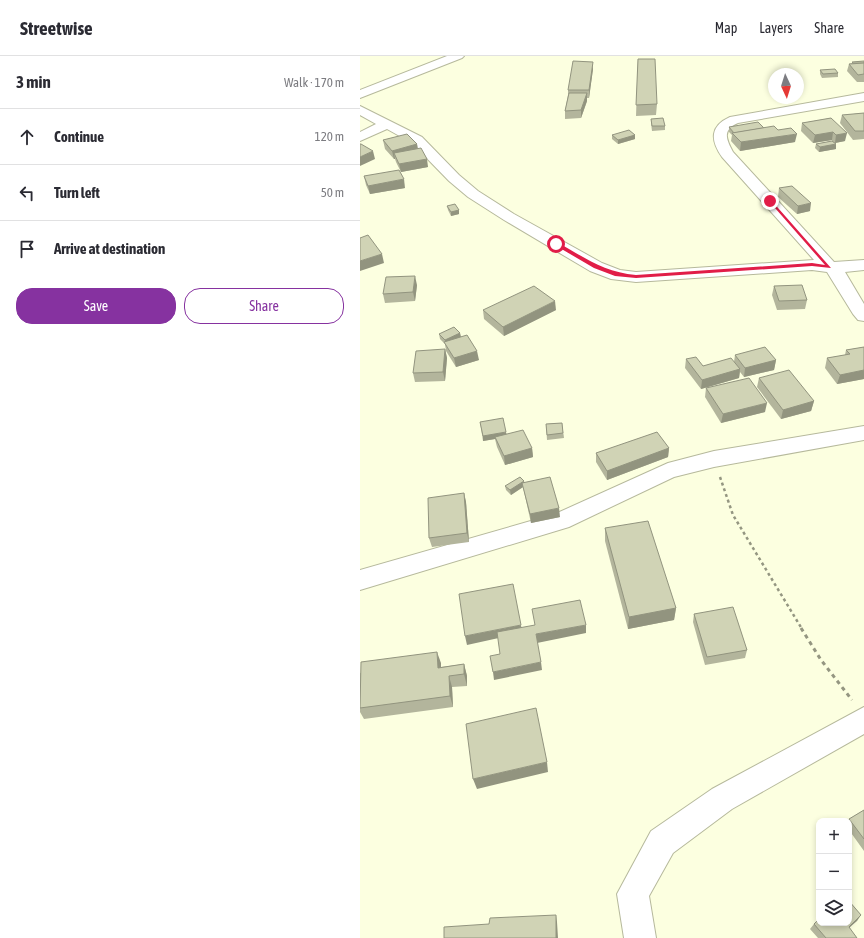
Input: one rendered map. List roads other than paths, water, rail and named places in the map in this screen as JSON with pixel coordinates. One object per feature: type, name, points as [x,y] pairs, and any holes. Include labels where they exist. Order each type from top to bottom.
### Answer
[{"type":"street","points":[[360,94],[458,56]]},
{"type":"street","points":[[864,97],[735,120],[725,124],[720,132],[720,142],[727,154],[832,267],[864,316]]},
{"type":"street","points":[[360,110],[418,140],[454,178],[473,194],[509,217],[596,267],[617,275],[643,276],[812,265],[848,268],[864,265]]},
{"type":"street","points":[[360,137],[387,124]]},
{"type":"street","points":[[360,580],[561,521],[638,483],[668,471],[714,459],[864,433]]},
{"type":"street","points":[[640,938],[633,894],[662,842],[722,799],[859,711]]}]
